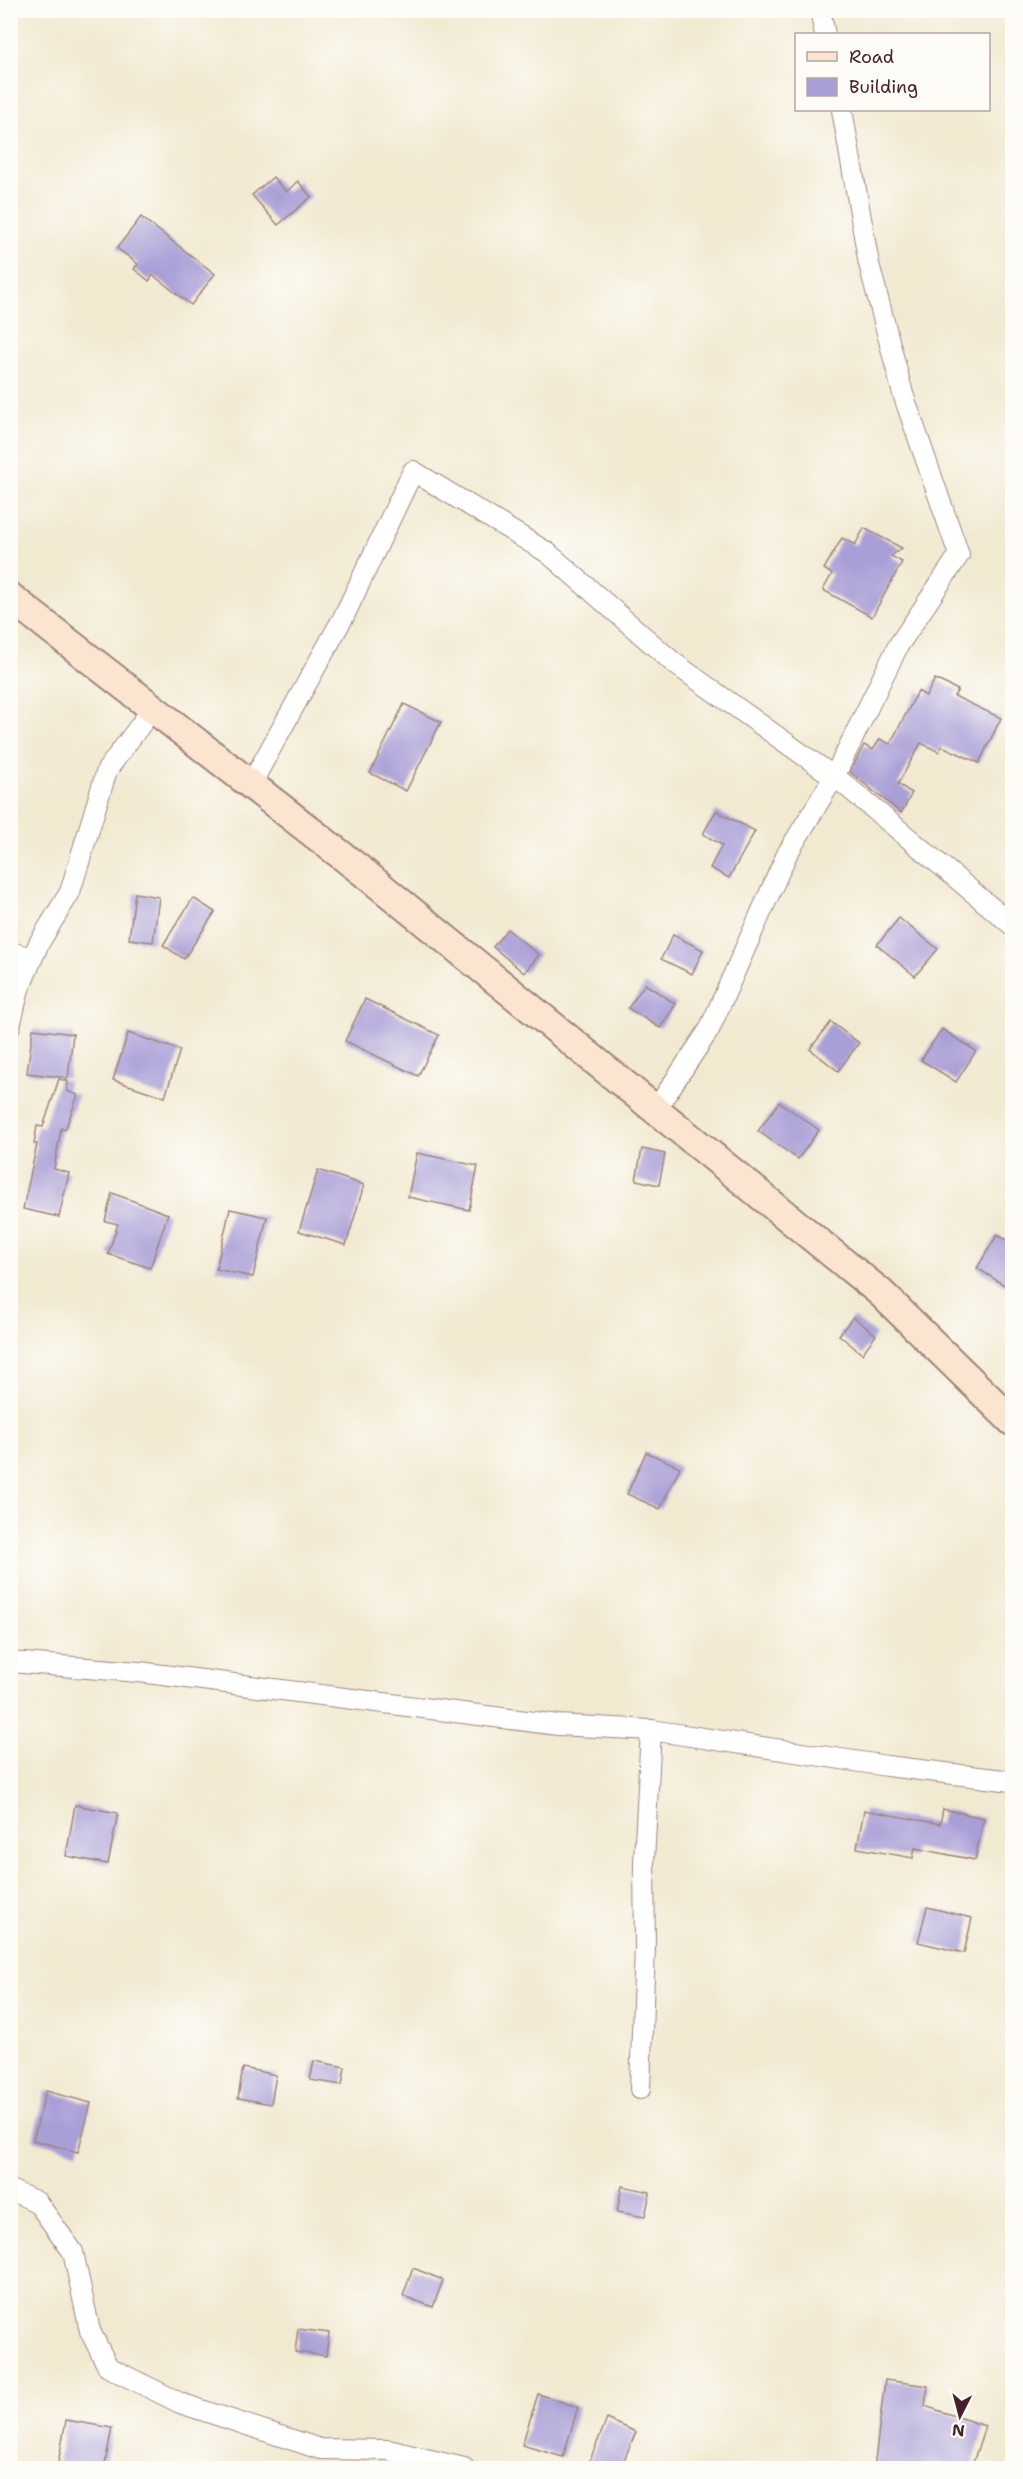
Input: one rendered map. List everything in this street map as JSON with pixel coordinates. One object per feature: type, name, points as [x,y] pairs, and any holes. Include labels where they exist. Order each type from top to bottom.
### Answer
[{"type":"main road","points":[[10,597],[251,784],[881,1293],[1012,1421]]},
{"type":"street","points":[[820,10],[825,33]]},
{"type":"street","points":[[656,1109],[708,1030],[787,854],[834,777],[898,646],[959,555],[903,394],[869,264],[842,111]]},
{"type":"street","points":[[251,784],[344,616],[414,471],[548,553],[674,663],[834,777],[1012,925]]},
{"type":"street","points":[[10,1026],[20,989],[32,958],[70,892],[107,770],[153,708]]},
{"type":"street","points":[[10,952],[32,958]]},
{"type":"street","points":[[10,1662],[139,1672],[558,1725],[651,1730],[887,1766],[1012,1781]]},
{"type":"street","points":[[640,2089],[645,1947],[644,1862],[651,1730]]},
{"type":"street","points":[[10,2190],[37,2202],[73,2252],[90,2331],[108,2367],[180,2403],[320,2449],[388,2450],[464,2469]]},
{"type":"building","points":[[273,177],[286,192],[298,181],[311,197],[278,225],[252,195]]},
{"type":"building","points":[[141,217],[215,274],[191,305],[153,275],[149,281],[134,269],[138,264],[117,248]]},
{"type":"building","points":[[864,528],[902,548],[891,556],[902,562],[872,617],[823,590],[832,574],[824,569],[842,538],[855,545]]},
{"type":"building","points":[[935,679],[958,690],[954,696],[1001,718],[979,763],[942,746],[939,752],[921,743],[898,784],[912,793],[901,813],[850,772],[864,745],[873,750],[880,739],[890,744],[918,691],[926,696]]},
{"type":"building","points":[[404,704],[441,722],[406,791],[370,773]]},
{"type":"building","points":[[716,811],[755,831],[729,878],[710,868],[722,845],[703,834]]},
{"type":"building","points":[[135,893],[159,897],[153,942],[129,939]]},
{"type":"building","points":[[193,898],[215,912],[184,959],[163,945]]},
{"type":"building","points":[[899,918],[938,949],[915,976],[877,945]]},
{"type":"building","points":[[507,929],[539,955],[524,973],[493,947]]},
{"type":"building","points":[[673,935],[703,950],[692,974],[661,959]]},
{"type":"building","points":[[645,984],[676,1004],[660,1028],[628,1008]]},
{"type":"building","points":[[365,999],[439,1035],[418,1076],[345,1041]]},
{"type":"building","points":[[831,1022],[859,1043],[838,1071],[810,1049]]},
{"type":"building","points":[[33,1029],[73,1034],[68,1078],[27,1073]]},
{"type":"building","points":[[942,1029],[976,1051],[956,1082],[921,1060]]},
{"type":"building","points":[[128,1033],[180,1050],[165,1097],[113,1080]]},
{"type":"building","points":[[59,1079],[68,1081],[67,1091],[78,1095],[65,1130],[61,1128],[54,1169],[69,1173],[59,1217],[23,1209],[37,1144],[34,1144],[37,1126],[43,1127]]},
{"type":"building","points":[[779,1102],[819,1130],[798,1159],[758,1131]]},
{"type":"building","points":[[642,1149],[665,1154],[659,1185],[636,1180]]},
{"type":"building","points":[[417,1153],[478,1166],[469,1210],[408,1197]]},
{"type":"building","points":[[318,1170],[364,1185],[346,1245],[299,1231]]},
{"type":"building","points":[[112,1193],[168,1214],[150,1268],[108,1254],[118,1224],[105,1221]]},
{"type":"building","points":[[230,1209],[267,1217],[253,1277],[216,1269]]},
{"type":"building","points":[[997,1235],[1012,1243],[1012,1290],[977,1268]]},
{"type":"building","points":[[853,1317],[876,1335],[862,1354],[839,1335]]},
{"type":"building","points":[[646,1452],[680,1467],[660,1509],[627,1494]]},
{"type":"building","points":[[75,1805],[118,1813],[108,1864],[66,1856]]},
{"type":"building","points":[[943,1809],[984,1818],[975,1860],[915,1848],[913,1858],[857,1848],[864,1810],[940,1824]]},
{"type":"building","points":[[927,1907],[972,1918],[964,1953],[918,1942]]},
{"type":"building","points":[[314,2061],[345,2067],[342,2085],[310,2080]]},
{"type":"building","points":[[243,2068],[276,2075],[271,2104],[238,2098]]},
{"type":"building","points":[[46,2091],[91,2103],[78,2152],[33,2140]]},
{"type":"building","points":[[622,2186],[650,2192],[645,2217],[617,2212]]},
{"type":"building","points":[[413,2268],[443,2280],[433,2307],[403,2296]]},
{"type":"building","points":[[298,2329],[329,2333],[326,2356],[295,2352]]},
{"type":"building","points":[[885,2380],[928,2386],[925,2406],[985,2426],[971,2469],[874,2469]]},
{"type":"building","points":[[538,2394],[578,2407],[563,2457],[522,2445]]},
{"type":"building","points":[[607,2419],[636,2432],[620,2469],[586,2469]]},
{"type":"building","points":[[66,2420],[112,2428],[104,2469],[57,2469]]}]
